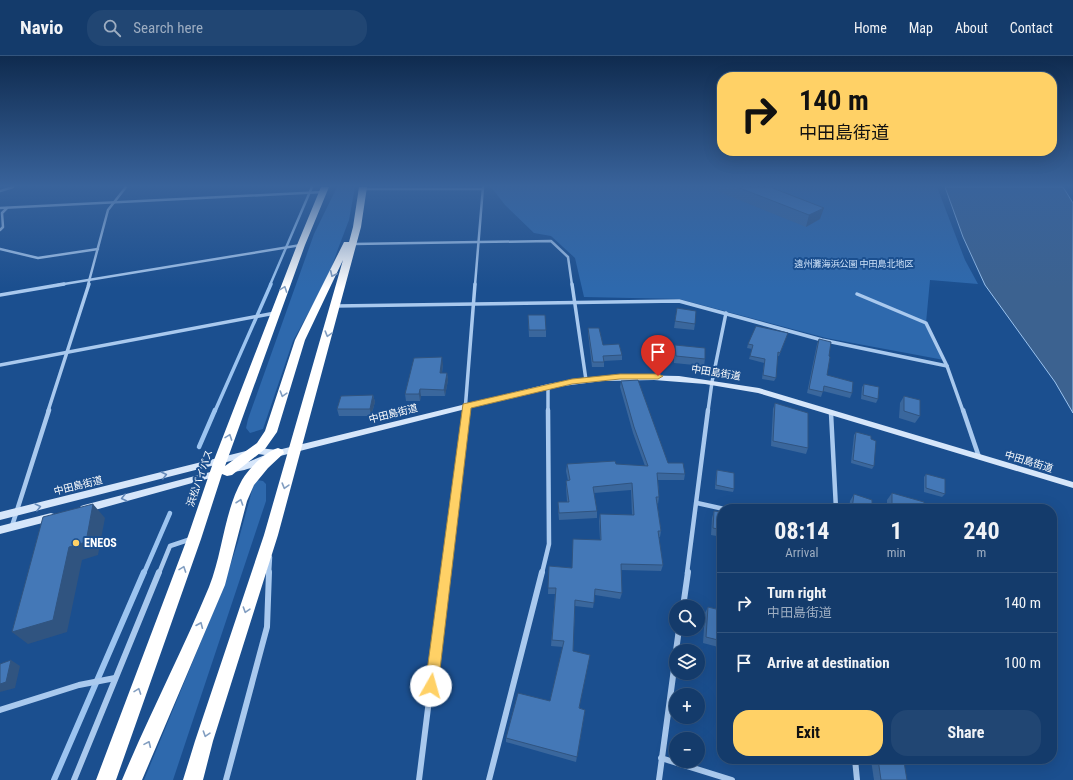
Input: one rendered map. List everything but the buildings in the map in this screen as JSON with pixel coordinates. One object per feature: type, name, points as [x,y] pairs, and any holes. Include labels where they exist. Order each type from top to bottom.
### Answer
[{"type":"highway","name":"浜松バイパス","points":[[106,780],[221,468],[270,314],[309,221]]},
{"type":"highway","points":[[193,780],[204,741],[271,535],[336,306],[358,221]]},
{"type":"highway","points":[[221,468],[251,453],[261,446],[271,432],[300,340],[345,247],[357,227]]},
{"type":"highway","points":[[132,780],[217,585],[240,500],[248,482],[263,465],[278,453]]},
{"type":"street","points":[[0,230],[3,228],[3,221]]},
{"type":"street","points":[[12,527],[66,352],[90,280],[105,221]]},
{"type":"street","points":[[420,780],[466,406],[480,221]]},
{"type":"street","points":[[352,244],[551,241],[568,257],[586,380]]},
{"type":"street","points":[[0,295],[298,245]]},
{"type":"street","points":[[0,249],[38,258],[98,249]]},
{"type":"street","points":[[857,294],[926,323],[947,366],[979,457]]},
{"type":"street","points":[[336,306],[679,301],[822,340],[947,366]]},
{"type":"street","points":[[683,600],[712,382],[726,313]]},
{"type":"street","points":[[0,365],[270,314]]},
{"type":"street","name":"中田島街道","points":[[0,516],[221,468],[250,465],[278,453],[295,448],[548,386],[586,380],[620,377],[658,376],[712,382],[758,391],[1073,485]]},
{"type":"street","points":[[489,780],[549,544],[548,386]]},
{"type":"street","points":[[831,413],[836,504]]},
{"type":"street","name":"中田島街道","points":[[251,453],[258,451],[278,453]]},
{"type":"street","name":"中田島街道","points":[[78,510],[221,468]]},
{"type":"street","points":[[697,503],[717,507]]},
{"type":"street","points":[[0,530],[64,514]]},
{"type":"street","points":[[226,780],[267,627],[271,535]]},
{"type":"street","points":[[74,780],[170,546],[194,539]]},
{"type":"street","points":[[0,710],[79,684],[115,678]]},
{"type":"street","points":[[659,780],[672,680]]},
{"type":"street","points":[[661,758],[732,780]]},
{"type":"street","points":[[855,764],[857,780]]},
{"type":"green space","points":[[320,221],[349,221],[329,275],[293,341],[263,429],[250,433],[246,428],[248,419],[314,234]]},
{"type":"green space","name":"遠州灘海浜公園 中田島北地区","points":[[521,221],[950,221],[965,260],[978,284],[930,280],[926,323],[944,360],[826,338],[679,299],[584,297],[575,258],[551,236],[534,233]]},
{"type":"green space","points":[[257,480],[263,481],[266,484],[266,501],[173,780],[144,780],[221,593],[238,542],[254,483]]},
{"type":"shaded area","points":[[957,221],[1073,221],[1073,413],[1055,382],[985,285]]},
{"type":"waterway","points":[[270,285],[298,221]]},
{"type":"waterway","points":[[215,411],[271,284]]},
{"type":"waterway","points":[[199,447],[215,410]]},
{"type":"waterway","points":[[144,573],[170,513]]},
{"type":"waterway","points":[[54,780],[144,572]]},
{"type":"place","name":"ENEOS","points":[[76,543]]},
{"type":"route","points":[[431,686],[466,406],[548,386],[572,382],[620,377],[658,376]]}]
